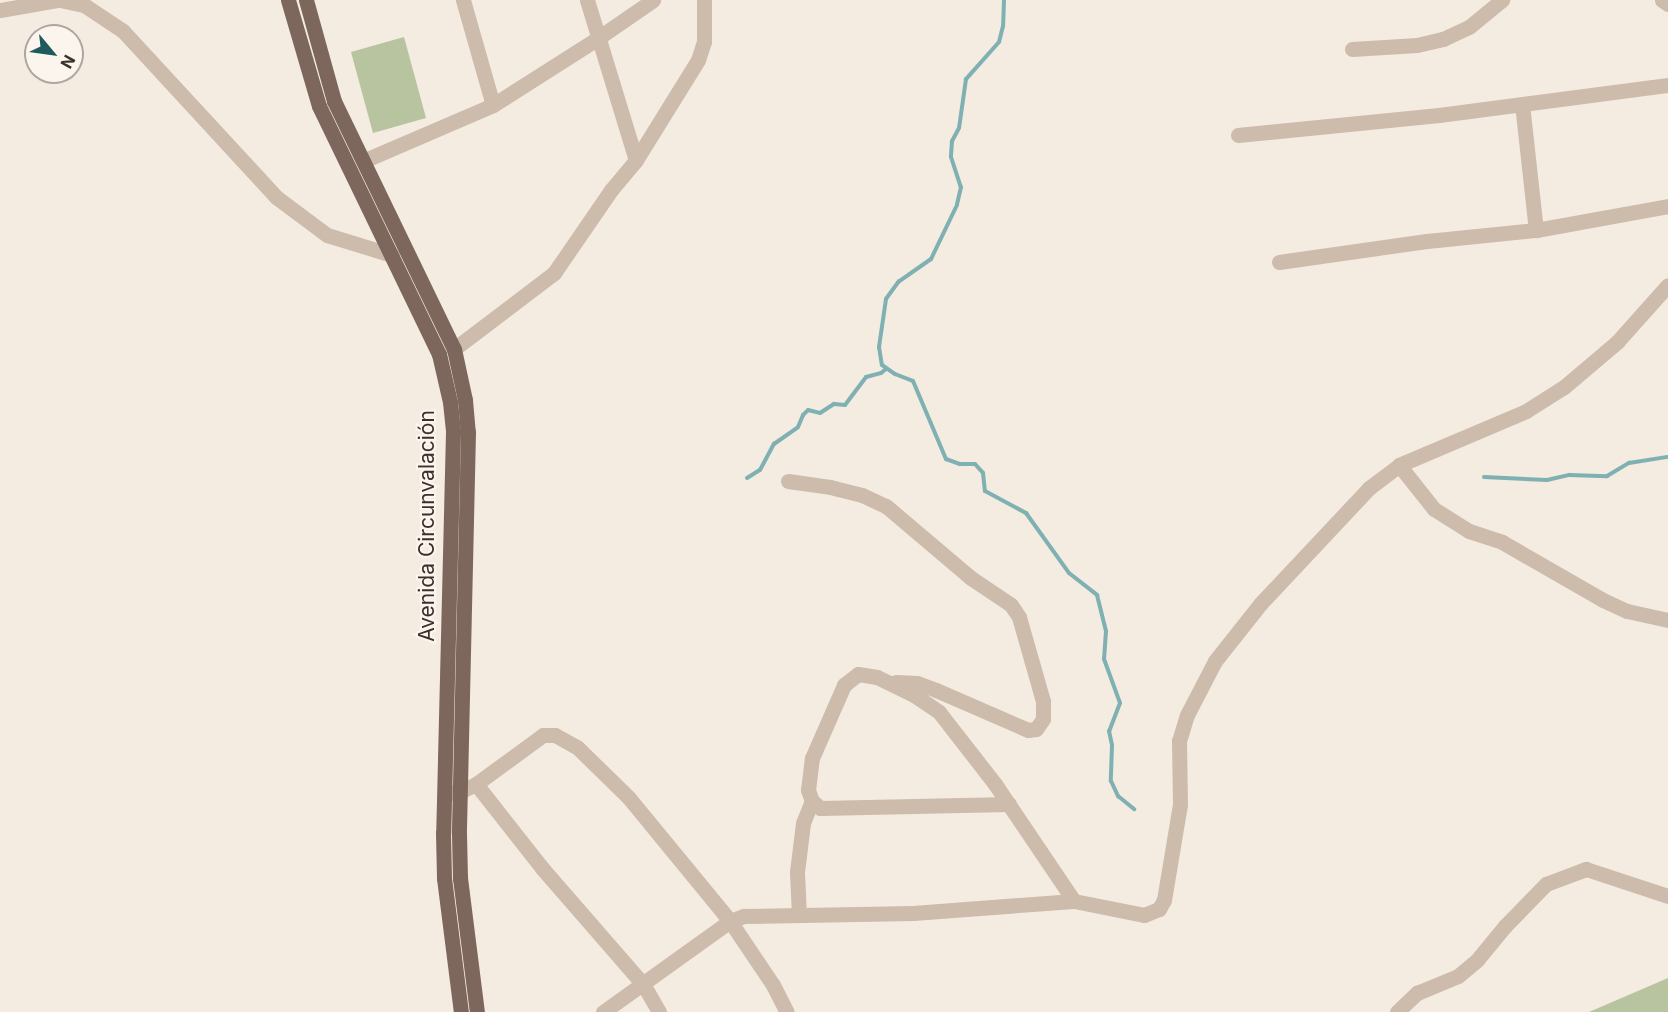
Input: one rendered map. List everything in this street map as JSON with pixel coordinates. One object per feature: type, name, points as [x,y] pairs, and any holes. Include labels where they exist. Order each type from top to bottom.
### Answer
[{"type":"main road","name":"Avenida Circunvalación","points":[[288,0],[319,106],[439,354],[450,402],[453,432],[444,878],[461,1012]]},
{"type":"main road","name":"Avenida Circunvalación","points":[[306,0],[334,101],[454,349],[464,390],[468,432],[459,792],[460,878],[477,1012]]},
{"type":"street","points":[[0,10],[59,0],[84,5],[123,31],[276,197],[327,235],[392,255]]},
{"type":"street","points":[[463,0],[493,105]]},
{"type":"street","points":[[586,0],[636,159]]},
{"type":"street","points":[[363,161],[493,105],[598,38],[652,0]]},
{"type":"street","points":[[454,349],[554,273],[611,190],[636,159],[698,60],[704,42],[704,0]]},
{"type":"street","points":[[1352,49],[1417,45],[1443,39],[1469,27],[1502,0]]},
{"type":"street","points":[[1662,0],[1668,4]]},
{"type":"street","points":[[1238,135],[1522,104],[1668,85]]},
{"type":"street","points":[[1522,104],[1536,230]]},
{"type":"street","points":[[1278,262],[1427,241],[1536,230],[1668,207]]},
{"type":"street","points":[[603,1012],[730,921],[744,916],[914,913],[1074,901],[1144,915],[1159,909],[1164,900],[1180,804],[1179,741],[1187,716],[1215,661],[1277,586],[1370,488],[1399,465],[1526,411],[1564,387],[1617,342],[1668,285]]},
{"type":"street","points":[[1399,465],[1434,509],[1469,531],[1502,542],[1603,600],[1627,610],[1668,620]]},
{"type":"street","points":[[788,481],[830,487],[862,495],[886,506],[971,578],[1011,605],[1019,617],[1043,701],[1042,719],[1036,729],[1028,730],[918,684],[887,681],[858,674],[844,685],[812,758],[808,790],[812,801],[820,808],[1009,804]]},
{"type":"street","points":[[887,681],[914,695],[939,712],[1009,804],[1074,901]]},
{"type":"street","points":[[444,793],[459,792],[476,784],[543,735],[555,735],[578,748],[629,798],[730,921],[773,985],[787,1012]]},
{"type":"street","points":[[476,784],[542,868],[643,984],[659,1012]]},
{"type":"street","points":[[800,915],[797,872],[803,824],[812,801]]},
{"type":"street","points":[[1397,1012],[1417,993],[1458,976],[1477,960],[1505,926],[1546,885],[1586,869],[1668,896]]},
{"type":"green space","points":[[404,37],[426,118],[373,133],[351,52]]},
{"type":"green space","points":[[1668,978],[1668,1012],[1589,1012]]},
{"type":"waterway","points":[[1004,0],[1003,26],[999,42],[966,79],[959,128],[952,141],[951,157],[961,187],[957,205],[931,259],[899,281],[886,299],[879,347],[882,365],[895,374],[913,381],[946,459],[960,464],[975,464],[983,473],[985,491],[1026,513],[1069,573],[1097,595],[1106,631],[1104,659],[1120,703],[1109,731],[1112,745],[1111,781],[1118,796],[1134,809]]},
{"type":"waterway","points":[[747,478],[760,470],[774,444],[798,427],[808,410],[820,413],[834,404],[845,405],[866,377],[881,373],[886,369]]},
{"type":"waterway","points":[[1484,477],[1547,480],[1569,475],[1607,476],[1629,463],[1668,457]]}]
